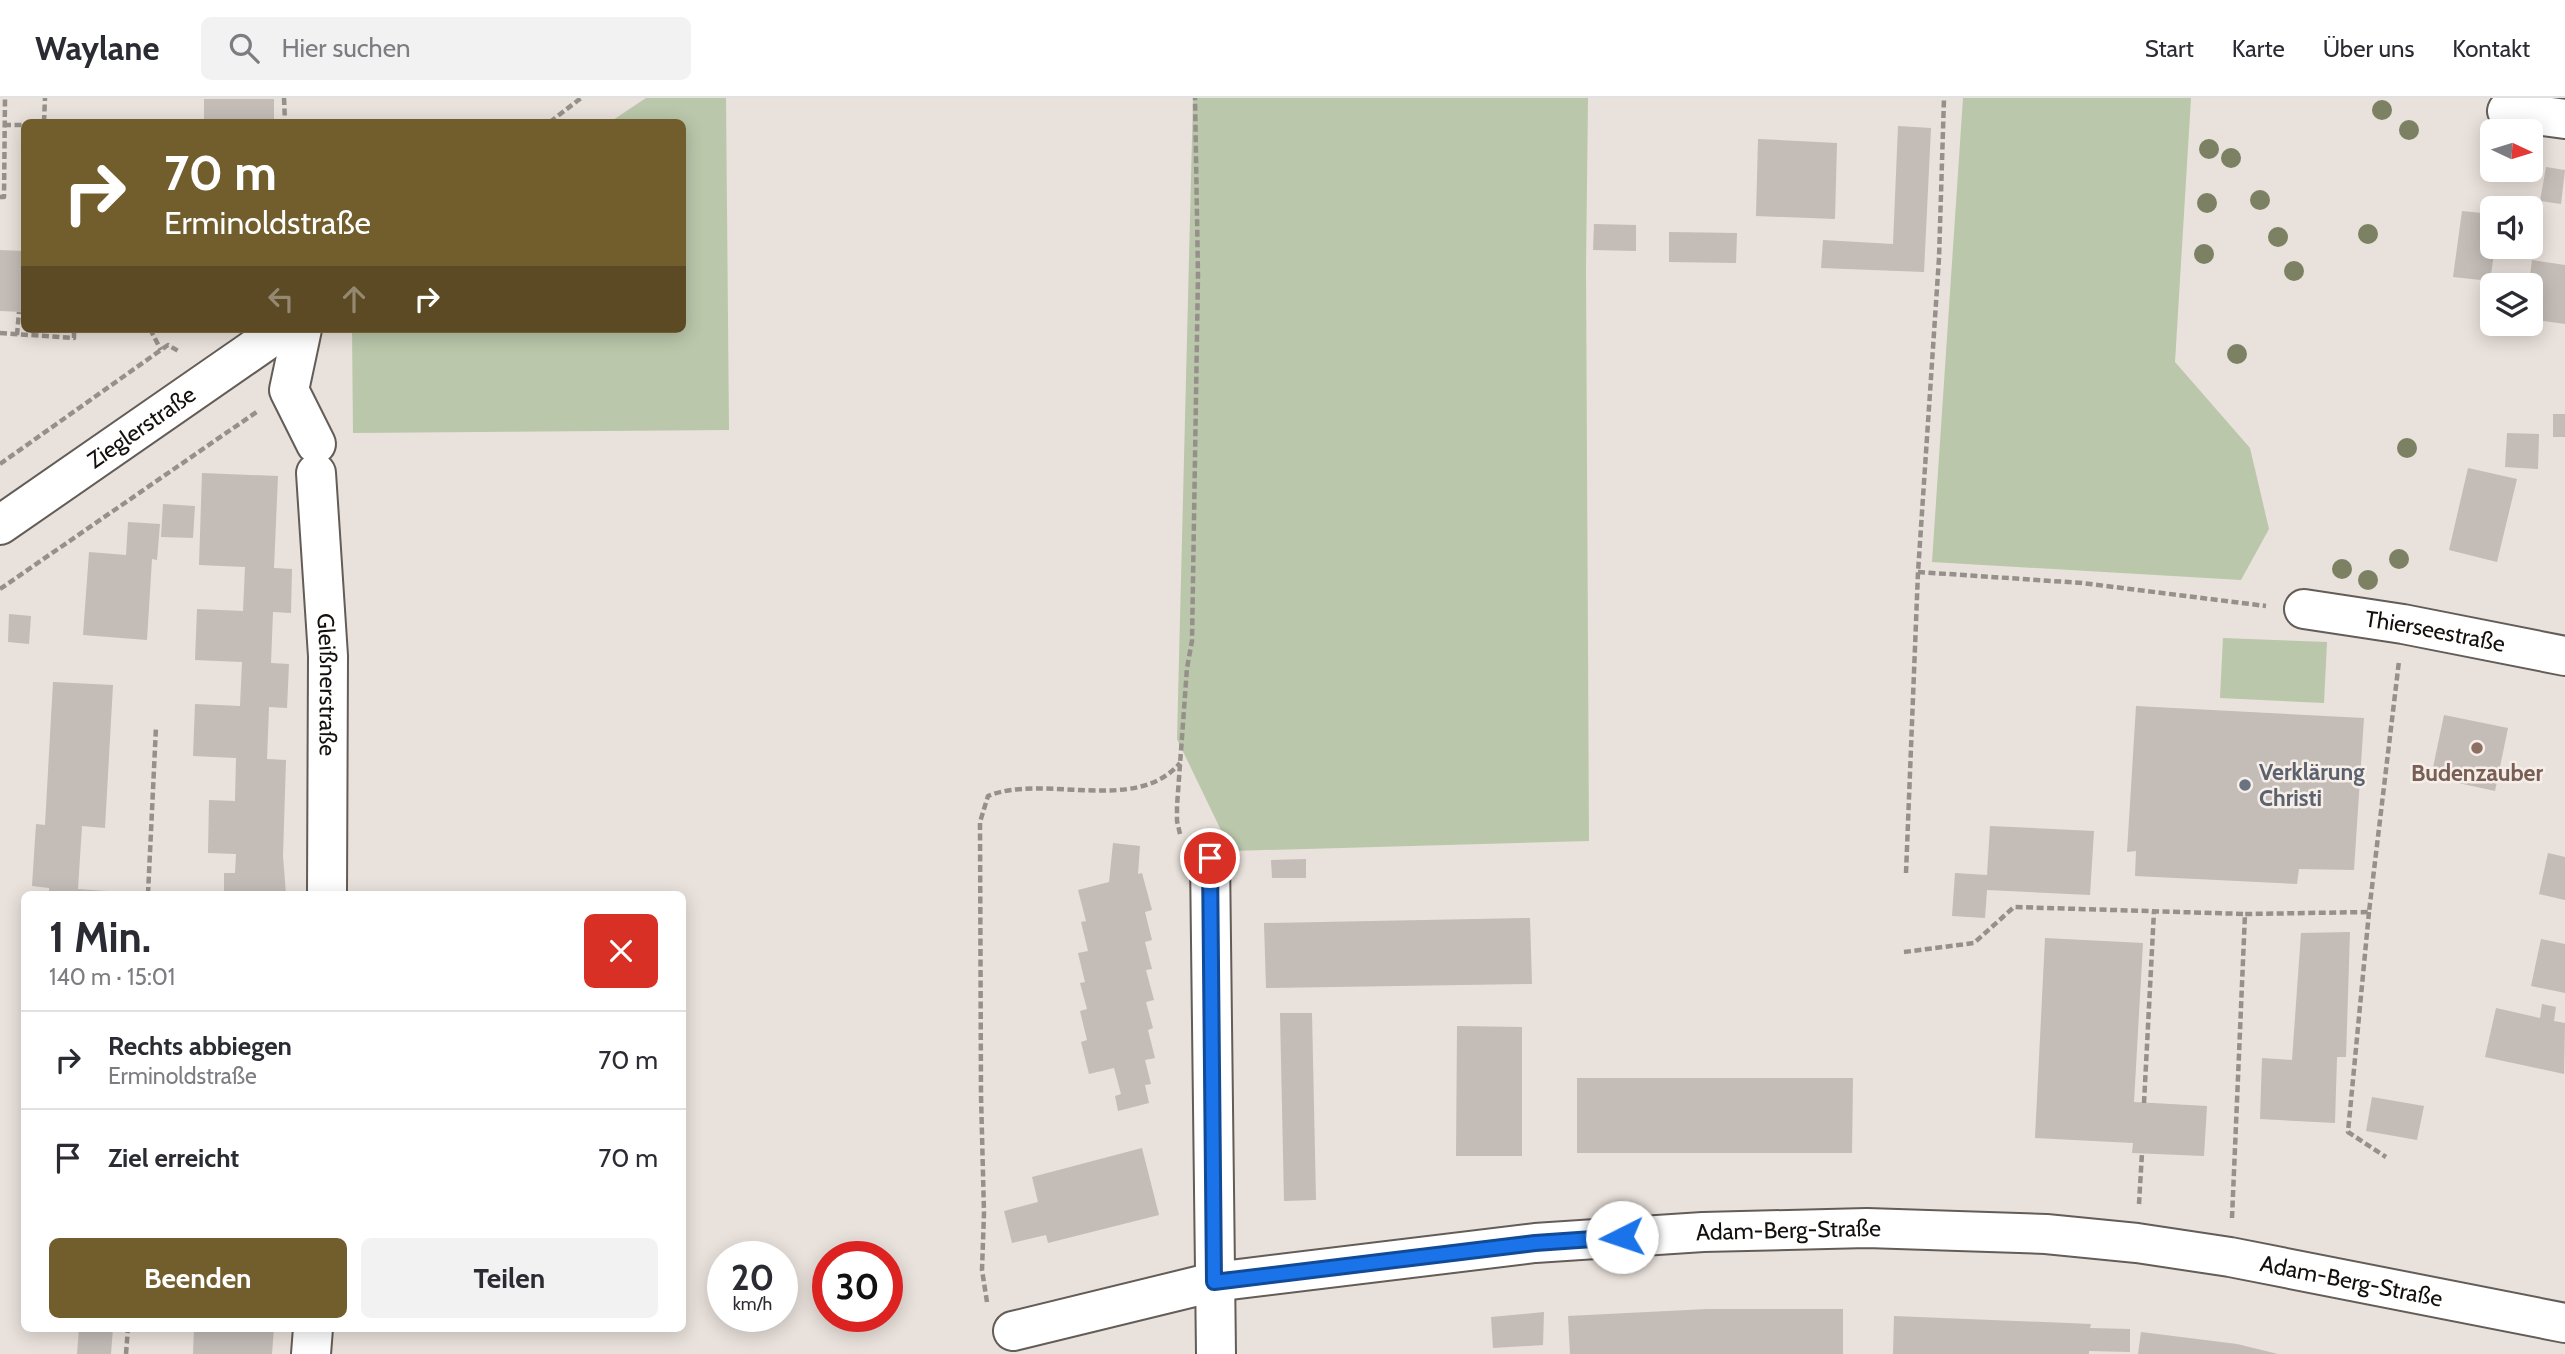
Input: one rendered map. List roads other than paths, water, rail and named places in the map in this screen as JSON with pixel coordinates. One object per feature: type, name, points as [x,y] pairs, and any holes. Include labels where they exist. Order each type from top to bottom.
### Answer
[{"type":"street","points":[[2507,111],[2565,119]]},
{"type":"street","name":"Zieglerstraße","points":[[0,525],[277,333]]},
{"type":"street","name":"Gleißnerstraße","points":[[301,333],[289,390],[316,459],[328,656],[327,891]]},
{"type":"street","name":"Thierseestraße","points":[[2304,609],[2403,624],[2565,656]]},
{"type":"street","points":[[1210,866],[1216,1354]]},
{"type":"street","name":"Adam-Berg-Straße","points":[[1013,1331],[1214,1282],[1535,1243],[1703,1232],[1887,1228],[2046,1234],[2137,1243],[2230,1257],[2565,1323]]},
{"type":"street","points":[[311,1354],[313,1332]]},
{"type":"place","name":"Budenzauber","points":[[2477,748]]},
{"type":"place","name":"Verklärung Christi","points":[[2245,785]]}]
